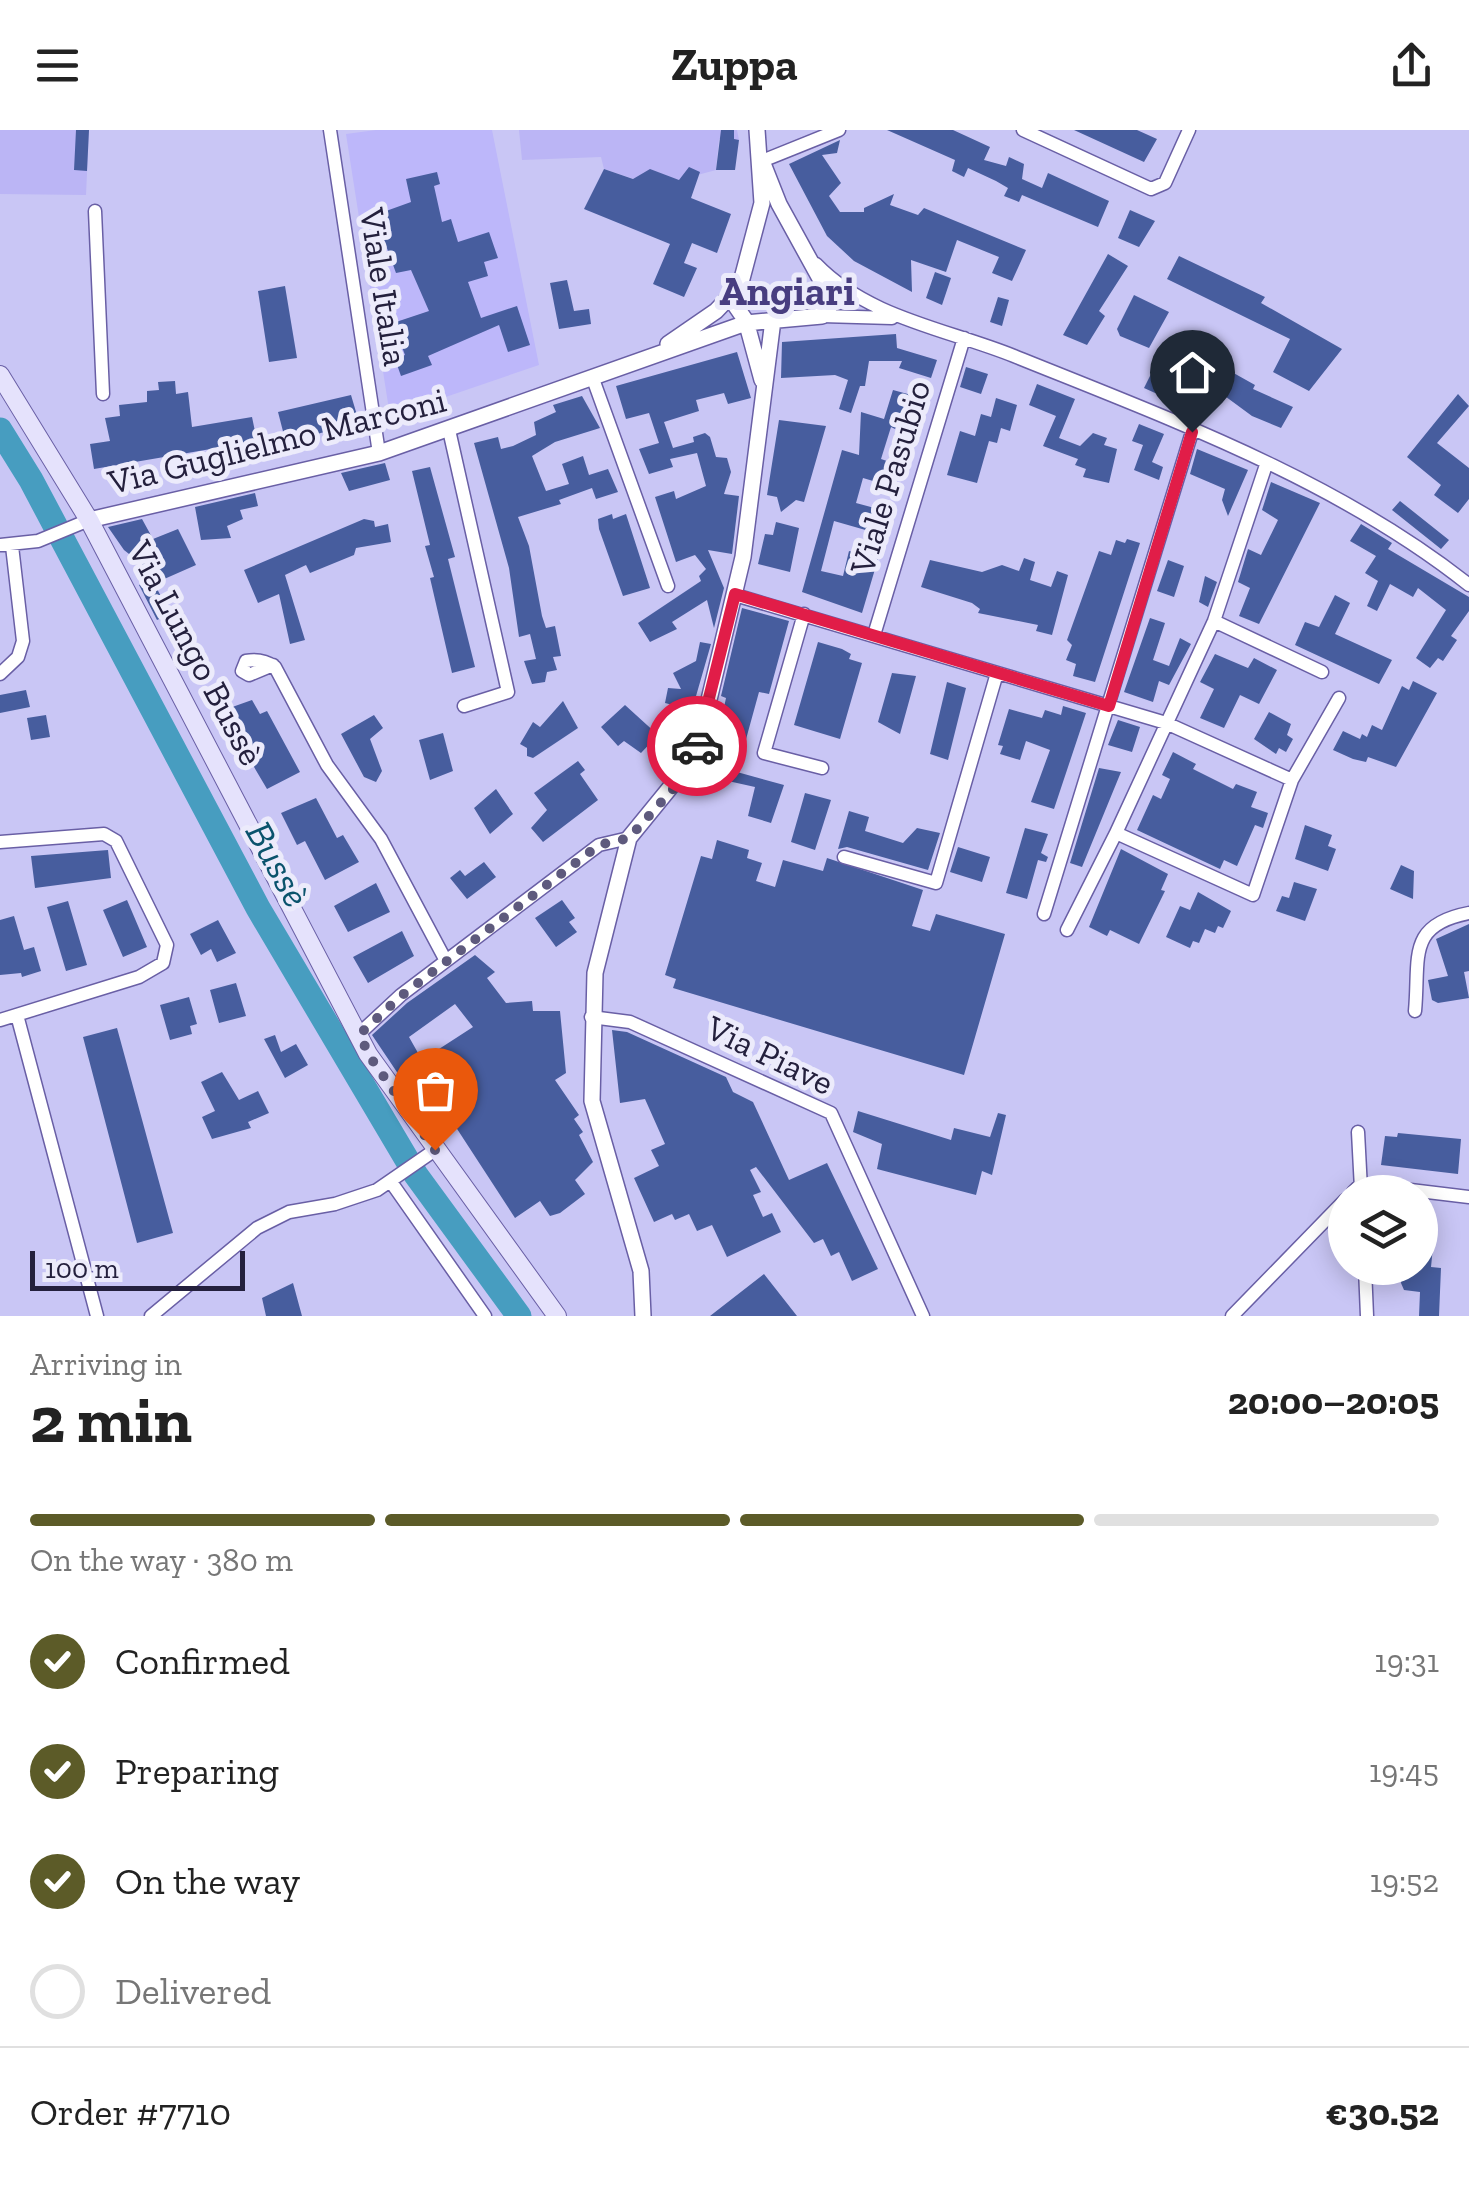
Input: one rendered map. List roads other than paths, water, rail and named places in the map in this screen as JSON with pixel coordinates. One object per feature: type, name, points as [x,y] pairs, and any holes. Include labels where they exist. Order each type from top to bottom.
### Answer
[{"type":"main road","name":"Via Lungo Bussè","points":[[0,375],[368,1054],[557,1316]]},
{"type":"street","name":"Viale Italia","points":[[330,130],[379,453]]},
{"type":"street","points":[[757,130],[762,203],[753,246],[739,284],[736,310],[746,323],[765,399]]},
{"type":"street","points":[[762,161],[839,130]]},
{"type":"street","points":[[1023,130],[1151,189],[1165,184],[1190,130]]},
{"type":"street","points":[[762,161],[796,236],[830,296],[830,306],[822,316]]},
{"type":"street","points":[[95,211],[104,394]]},
{"type":"street","points":[[753,246],[768,230],[782,229],[796,236]]},
{"type":"street","points":[[811,259],[837,286],[905,318],[964,338],[1192,432],[1350,505],[1420,546],[1469,585]]},
{"type":"street","points":[[634,362],[698,325],[739,284]]},
{"type":"street","points":[[634,362],[746,323],[822,316],[905,318]]},
{"type":"street","points":[[643,1316],[641,1271],[592,1102],[590,1017],[595,973],[629,838],[691,762],[735,594],[773,320]]},
{"type":"street","name":"Viale Pasubio","points":[[874,634],[964,338]]},
{"type":"street","name":"Via Guglielmo Marconi","points":[[83,522],[379,453],[634,362]]},
{"type":"street","points":[[594,379],[668,586]]},
{"type":"street","points":[[449,430],[508,692],[464,706]]},
{"type":"street","points":[[1044,914],[1192,432]]},
{"type":"street","points":[[1067,930],[1214,620],[1266,465]]},
{"type":"street","points":[[0,674],[18,657],[22,640],[6,546],[39,541],[83,522]]},
{"type":"street","points":[[735,594],[1166,723],[1292,780]]},
{"type":"street","points":[[804,614],[764,754],[822,768]]},
{"type":"street","points":[[1214,620],[1322,672]]},
{"type":"street","points":[[273,665],[327,766],[381,839],[446,961]]},
{"type":"street","points":[[844,857],[936,883],[997,673]]},
{"type":"street","points":[[1116,832],[1248,894],[1257,892],[1292,780],[1338,698]]},
{"type":"street","points":[[0,842],[104,834],[116,841],[167,945],[163,963],[138,977],[0,1020]]},
{"type":"street","points":[[360,1034],[446,961],[599,845],[629,838]]},
{"type":"street","points":[[1415,1011],[1420,940],[1429,926],[1469,913]]},
{"type":"street","points":[[17,1016],[96,1316]]},
{"type":"street","name":"Via Piave","points":[[590,1017],[630,1022],[830,1113],[922,1316]]},
{"type":"street","points":[[1358,1132],[1358,1175]]},
{"type":"street","points":[[152,1316],[257,1228],[289,1212],[335,1204],[392,1182],[435,1150]]},
{"type":"street","points":[[392,1182],[484,1316]]},
{"type":"street","points":[[1438,1195],[1469,1197]]},
{"type":"street","points":[[1232,1316],[1328,1217]]},
{"type":"street","points":[[1366,1285],[1367,1316]]},
{"type":"waterway","name":"Bussè","points":[[0,430],[31,480],[258,908],[416,1175],[519,1316]]},
{"type":"district","name":"Angiari","points":[[787,291]]}]
